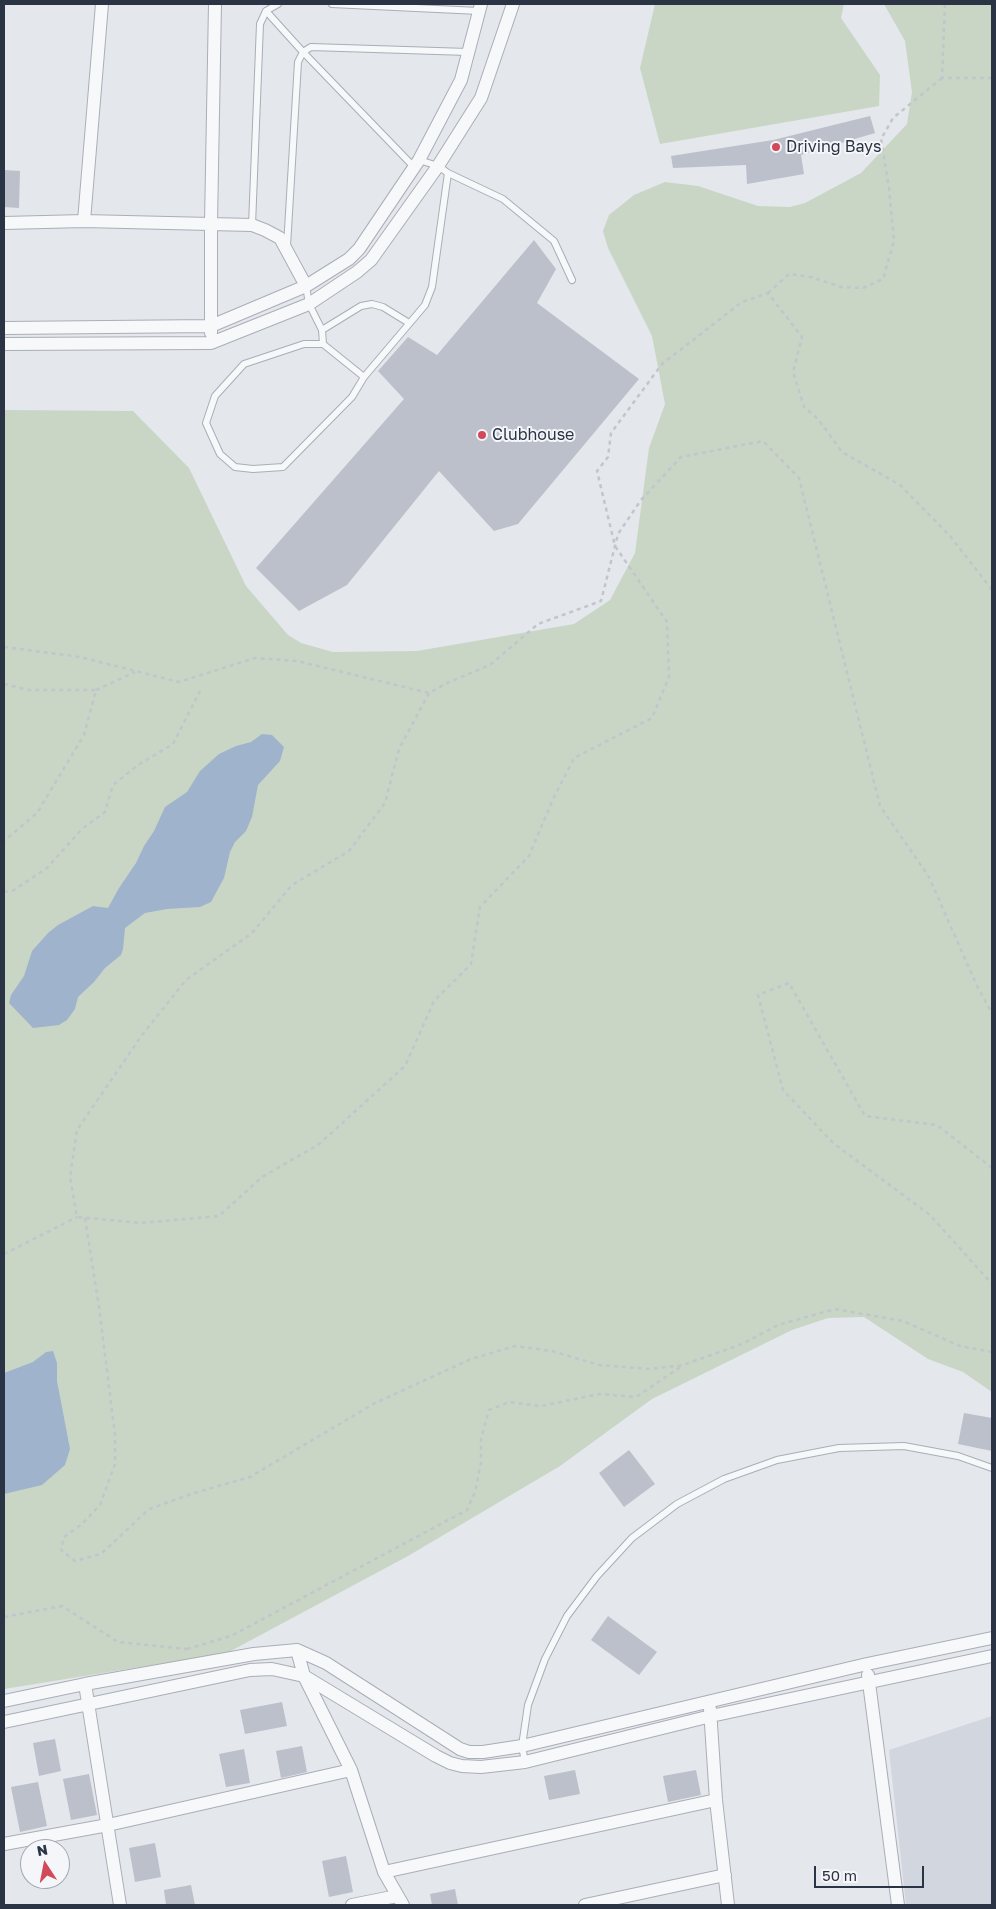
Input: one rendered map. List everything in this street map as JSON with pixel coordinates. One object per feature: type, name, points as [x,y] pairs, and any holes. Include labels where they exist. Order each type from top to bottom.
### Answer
[{"type":"street","points":[[84,221],[102,4]]},
{"type":"street","points":[[211,343],[215,4]]},
{"type":"street","points":[[4,344],[211,343],[309,304],[357,272],[371,260],[443,170],[481,98],[513,4]]},
{"type":"street","points":[[4,328],[211,326],[306,286],[349,259],[359,248],[417,164],[460,80],[480,7]]},
{"type":"street","points":[[4,223],[84,221],[211,223],[252,226],[280,238],[306,286]]},
{"type":"street","points":[[4,1701],[85,1684],[254,1654],[297,1650],[326,1663],[460,1749],[469,1752],[483,1752],[522,1746],[867,1664],[992,1638]]},
{"type":"street","points":[[297,1650],[304,1676],[351,1770],[384,1872],[400,1901],[352,1905]]},
{"type":"street","points":[[4,1722],[250,1670],[272,1669],[304,1676],[450,1763],[481,1767],[525,1762],[711,1716],[992,1656]]},
{"type":"street","points":[[867,1664],[898,1905]]},
{"type":"street","points":[[85,1684],[120,1905]]},
{"type":"street","points":[[710,1701],[716,1800],[728,1905]]},
{"type":"street","points":[[4,1844],[108,1825],[351,1770]]},
{"type":"street","points":[[384,1872],[716,1800]]},
{"type":"street","points":[[585,1905],[725,1875]]},
{"type":"lane","points":[[252,226],[260,24],[266,11],[278,4]]},
{"type":"lane","points":[[332,4],[480,7]]},
{"type":"lane","points":[[266,11],[303,52],[417,164],[443,170],[503,200],[554,241],[572,280]]},
{"type":"lane","points":[[286,250],[298,62],[303,52],[311,47],[468,52]]},
{"type":"lane","points":[[364,376],[324,344],[304,344],[244,364],[215,396],[206,423],[220,454],[235,467],[253,469],[283,467],[352,397],[364,376],[425,305],[432,287],[443,170]]},
{"type":"lane","points":[[306,286],[309,304],[322,330],[324,344]]},
{"type":"lane","points":[[322,330],[361,306],[372,304],[383,307],[409,324]]},
{"type":"lane","points":[[525,1762],[522,1746],[528,1705],[545,1659],[567,1616],[597,1576],[632,1538],[677,1504],[724,1479],[768,1463],[839,1448],[904,1446],[958,1456],[992,1468]]},
{"type":"path","points":[[942,78],[945,4]]},
{"type":"path","points":[[4,1254],[77,1217],[141,1223],[219,1216],[262,1177],[318,1145],[405,1066],[434,1001],[471,964],[480,907],[529,856],[553,799],[574,758],[652,718],[669,677],[667,622],[615,546],[597,471],[608,457],[611,433],[662,364],[742,302],[768,293],[789,274],[811,277],[841,287],[863,288],[883,278],[894,241],[882,139],[893,118],[942,78],[992,78]]},
{"type":"path","points":[[768,293],[802,337],[793,372],[804,407],[818,420],[842,452],[900,485],[950,536],[992,590]]},
{"type":"path","points":[[77,1217],[70,1177],[77,1130],[142,1034],[186,980],[252,932],[292,885],[348,852],[385,803],[399,749],[429,693],[447,683],[490,665],[538,624],[601,601],[618,534],[641,500],[681,457],[763,441],[799,478],[880,806],[929,877],[977,986],[992,1013]]},
{"type":"path","points":[[4,647],[80,657],[179,682],[255,658],[297,660],[429,693]]},
{"type":"path","points":[[4,684],[29,690],[96,690],[136,671]]},
{"type":"path","points":[[4,841],[38,813],[84,735],[96,690]]},
{"type":"path","points":[[4,892],[14,890],[47,868],[82,829],[105,812],[113,785],[138,765],[173,744],[200,691]]},
{"type":"path","points":[[992,1168],[938,1124],[865,1116],[789,983],[758,996],[783,1090],[833,1143],[930,1215],[992,1284]]},
{"type":"path","points":[[85,1218],[104,1344],[115,1445],[114,1464],[100,1505],[82,1524],[64,1537],[61,1550],[75,1561],[101,1554],[149,1509],[194,1493],[250,1477],[375,1403],[471,1359],[515,1346],[552,1351],[599,1365],[650,1369],[683,1365],[742,1344],[778,1325],[835,1309],[903,1321],[960,1346],[992,1352]]},
{"type":"path","points":[[4,1618],[62,1606],[118,1642],[187,1649],[231,1636],[467,1510],[475,1492],[481,1463],[481,1439],[489,1410],[509,1402],[541,1406],[599,1394],[636,1397],[683,1365]]},
{"type":"path","points":[[184,1655],[187,1649]]},
{"type":"shaded area","points":[[992,1716],[992,1905],[906,1905],[889,1750]]},
{"type":"green space","points":[[655,4],[844,4],[841,18],[880,75],[879,106],[660,144],[640,68]]},
{"type":"green space","points":[[884,4],[992,4],[992,1392],[963,1372],[928,1359],[864,1317],[828,1318],[792,1330],[652,1399],[560,1466],[408,1556],[227,1653],[4,1689],[4,410],[133,411],[189,468],[246,586],[288,635],[301,643],[333,652],[417,651],[574,624],[610,600],[635,553],[649,448],[665,404],[652,336],[608,248],[603,231],[609,215],[634,195],[665,182],[698,186],[758,206],[790,207],[805,203],[861,173],[907,124],[912,92],[905,41]]},
{"type":"water","points":[[262,734],[272,735],[284,747],[280,761],[258,785],[252,817],[246,831],[235,842],[230,852],[224,878],[211,902],[200,907],[167,909],[145,913],[125,928],[121,955],[105,968],[78,997],[75,1009],[67,1020],[59,1025],[33,1028],[9,1003],[11,995],[24,976],[32,951],[58,925],[93,906],[108,908],[136,863],[165,807],[187,792],[200,771],[219,754],[236,746],[251,742]]},
{"type":"water","points":[[53,1351],[57,1363],[57,1381],[70,1449],[65,1465],[42,1485],[4,1494],[4,1373],[33,1362],[46,1352]]},
{"type":"building","name":"Driving Bays","points":[[870,116],[875,133],[801,155],[804,174],[747,184],[746,165],[673,168],[671,156],[773,140]]},
{"type":"building","points":[[4,170],[20,171],[19,208],[4,207]]},
{"type":"building","name":"Clubhouse","points":[[534,240],[556,269],[537,303],[639,379],[518,524],[494,531],[439,471],[347,585],[299,611],[256,568],[404,399],[378,371],[408,337],[437,355]]},
{"type":"building","points":[[964,1413],[992,1418],[992,1451],[958,1444]]},
{"type":"building","points":[[629,1450],[655,1484],[624,1507],[599,1473]]},
{"type":"building","points":[[608,1616],[657,1652],[639,1675],[591,1640]]},
{"type":"building","points":[[282,1702],[287,1726],[245,1734],[240,1710]]},
{"type":"building","points":[[55,1739],[61,1771],[39,1776],[33,1743]]},
{"type":"building","points":[[302,1746],[307,1772],[281,1778],[276,1751]]},
{"type":"building","points":[[244,1749],[250,1783],[226,1787],[219,1754]]},
{"type":"building","points":[[575,1770],[580,1794],[549,1800],[544,1776]]},
{"type":"building","points":[[696,1770],[701,1795],[668,1802],[663,1776]]},
{"type":"building","points":[[89,1774],[97,1815],[71,1820],[63,1779]]},
{"type":"building","points":[[38,1782],[47,1826],[20,1832],[11,1787]]},
{"type":"building","points":[[155,1843],[161,1877],[135,1882],[129,1848]]},
{"type":"building","points":[[346,1856],[353,1892],[329,1897],[322,1861]]},
{"type":"building","points":[[191,1885],[195,1905],[166,1905],[164,1890]]},
{"type":"building","points":[[455,1889],[458,1905],[432,1905],[430,1894]]},
{"type":"place","name":"Driving Bays","points":[[776,147]]},
{"type":"place","name":"Clubhouse","points":[[482,435]]}]
